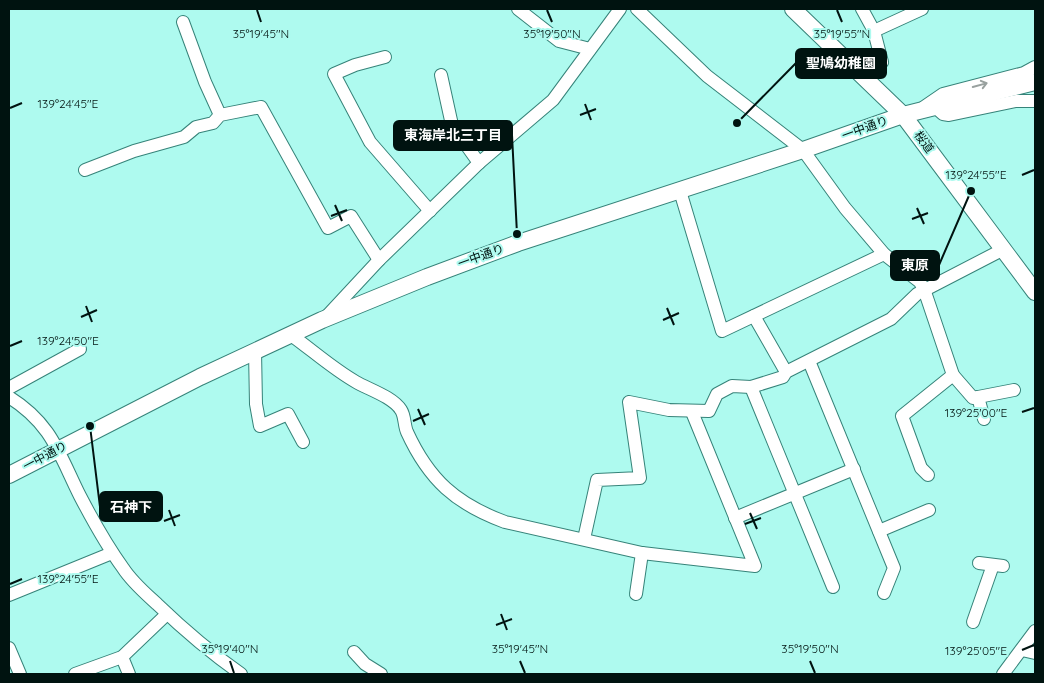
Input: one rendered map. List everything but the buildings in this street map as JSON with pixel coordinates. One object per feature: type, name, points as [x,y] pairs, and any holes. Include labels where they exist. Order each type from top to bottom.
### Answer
[{"type":"street","points":[[518,9],[559,42],[590,49]]},
{"type":"street","points":[[322,320],[379,260],[480,163],[553,100],[620,9]]},
{"type":"street","points":[[637,9],[707,76],[803,150],[845,208],[884,254],[920,282],[953,375],[973,398],[1014,390]]},
{"type":"street","name":"桜道","points":[[794,9],[903,115],[1035,292]]},
{"type":"street","points":[[860,73],[882,62],[874,31],[862,9]]},
{"type":"street","points":[[874,31],[922,9]]},
{"type":"street","points":[[183,22],[205,82],[220,115]]},
{"type":"street","points":[[385,57],[355,65],[334,74],[370,142],[430,211]]},
{"type":"street","points":[[1035,67],[1024,73],[943,94],[927,108],[950,115],[1016,101],[1035,101]]},
{"type":"street","points":[[441,75],[452,125],[480,163]]},
{"type":"street","name":"一中通り","points":[[9,475],[191,381],[322,320],[475,258],[803,150],[903,115],[1035,82]]},
{"type":"street","points":[[85,170],[134,151],[184,137],[196,127],[213,123],[220,115],[261,107],[328,228],[351,216],[379,260]]},
{"type":"street","points":[[680,191],[722,331],[884,254]]},
{"type":"street","points":[[584,539],[597,480],[640,478],[629,402],[692,412],[709,412],[717,394],[732,386],[751,387],[783,377],[786,372],[891,319],[917,294],[925,292],[1002,250]]},
{"type":"street","points":[[754,316],[786,372]]},
{"type":"street","points":[[291,335],[356,382],[374,390],[402,410],[407,433],[429,470],[456,499],[505,522],[642,553],[755,566],[692,412]]},
{"type":"street","points":[[9,388],[80,349]]},
{"type":"street","points":[[256,351],[256,404],[260,426],[288,414],[303,442]]},
{"type":"street","points":[[809,361],[894,568],[884,593]]},
{"type":"street","points":[[928,475],[921,468],[902,416],[953,375]]},
{"type":"street","points":[[751,387],[833,587]]},
{"type":"street","points":[[9,397],[28,409],[44,427],[58,449],[81,497],[112,552],[131,579],[167,614],[213,654],[242,674]]},
{"type":"street","points":[[978,397],[984,419]]},
{"type":"street","points":[[735,518],[854,469]]},
{"type":"street","points":[[878,531],[929,510]]},
{"type":"street","points":[[9,595],[112,552]]},
{"type":"street","points":[[636,594],[642,553]]},
{"type":"street","points":[[973,622],[998,566],[979,563]]},
{"type":"street","points":[[75,674],[122,657],[167,614]]},
{"type":"street","points":[[1003,674],[1035,631]]},
{"type":"street","points":[[9,648],[20,674]]},
{"type":"street","points":[[1022,650],[1035,653]]},
{"type":"street","points":[[354,652],[365,664],[380,674]]},
{"type":"street","points":[[122,657],[129,674]]},
{"type":"place","name":"聖鳩幼稚園","points":[[737,123]]},
{"type":"place","name":"東原","points":[[971,191]]},
{"type":"place","name":"東海岸北三丁目","points":[[517,234]]},
{"type":"place","name":"石神下","points":[[90,426]]}]
